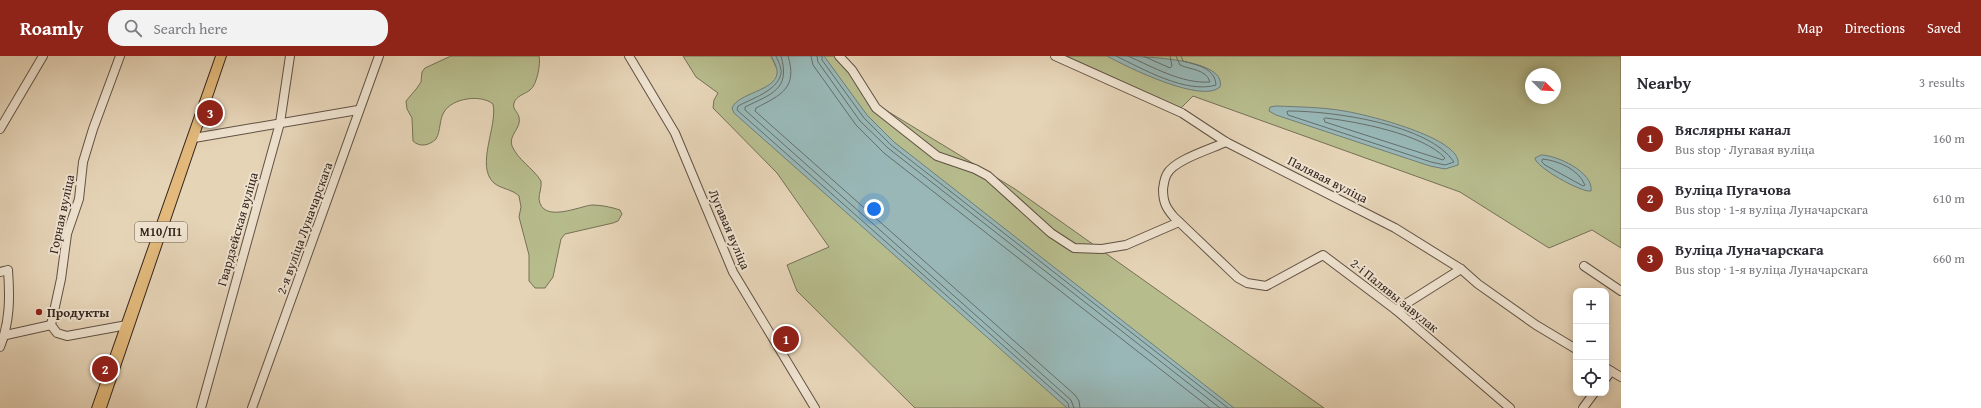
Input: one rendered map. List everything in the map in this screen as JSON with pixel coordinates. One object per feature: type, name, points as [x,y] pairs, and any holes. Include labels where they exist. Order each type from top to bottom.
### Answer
[{"type":"main road","name":"М10/П1","points":[[99,408],[194,138],[221,56]]},
{"type":"street","points":[[0,128],[44,56]]},
{"type":"street","name":"Горная вуліца","points":[[51,326],[61,279],[67,234],[79,199],[83,162],[93,129],[120,56]]},
{"type":"street","name":"Гвардзейская вуліца","points":[[200,408],[280,123],[290,56]]},
{"type":"street","name":"2-я вуліца Луначарскага","points":[[252,408],[358,110],[379,56]]},
{"type":"street","name":"Лугавая вуліца","points":[[629,56],[675,133],[733,272],[815,408]]},
{"type":"street","points":[[839,56],[852,70],[876,108],[937,156],[975,169],[988,176],[1051,233],[1074,248],[1102,249],[1126,245],[1179,222],[1165,206],[1163,200],[1165,192],[1163,181],[1168,173],[1182,162],[1226,142]]},
{"type":"street","name":"Палявая вуліца","points":[[1055,56],[1182,113],[1226,142],[1395,228],[1461,269],[1478,284],[1523,316],[1573,347]]},
{"type":"street","points":[[194,138],[358,110]]},
{"type":"street","name":"2-і Палявы завулак","points":[[1179,222],[1238,278],[1253,285],[1266,286],[1324,255],[1396,310],[1510,408]]},
{"type":"street","points":[[1584,266],[1621,291]]},
{"type":"street","points":[[1396,310],[1461,269]]},
{"type":"street","points":[[0,272],[8,270],[10,301],[6,335],[0,347]]},
{"type":"street","points":[[6,335],[51,326],[57,333],[67,336],[127,325]]},
{"type":"street","points":[[1609,372],[1621,377]]},
{"type":"street","points":[[1583,408],[1592,396]]},
{"type":"green space","points":[[451,56],[539,56],[539,69],[535,84],[514,103],[514,107],[518,115],[519,125],[511,142],[518,156],[541,181],[539,199],[542,206],[547,211],[562,212],[592,205],[599,205],[620,210],[622,214],[618,221],[613,223],[565,234],[561,239],[553,277],[545,288],[535,288],[529,281],[529,255],[519,217],[521,207],[519,196],[494,183],[489,176],[487,156],[493,123],[493,104],[488,101],[474,98],[453,103],[442,115],[439,132],[436,139],[425,145],[413,141],[412,118],[407,109],[406,101],[421,82],[422,72],[425,68]]},
{"type":"green space","points":[[683,56],[771,56],[777,69],[807,56],[841,56],[879,106],[1015,189],[1324,408],[915,408],[797,291],[787,265],[829,247],[777,173],[713,108],[714,100],[718,93],[696,77]]},
{"type":"green space","points":[[1621,56],[1621,248],[1592,230],[1549,248],[1460,192],[1193,96],[1181,108],[1068,57]]},
{"type":"water","points":[[771,56],[824,56],[867,115],[894,142],[1234,408],[1067,408],[734,113],[732,108],[736,103],[770,84],[774,80],[777,70]]},
{"type":"water","points":[[1107,56],[1135,56],[1174,60],[1193,64],[1209,69],[1218,77],[1220,87],[1211,91],[1198,91],[1182,88],[1147,75]]},
{"type":"water","points":[[1270,107],[1310,107],[1336,110],[1390,122],[1430,137],[1446,146],[1456,155],[1458,165],[1445,169],[1430,166],[1276,115],[1269,111]]},
{"type":"water","points":[[1541,155],[1564,161],[1580,171],[1587,177],[1591,191],[1578,188],[1550,173],[1537,162],[1535,158]]},
{"type":"place","name":"Вуліца Луначарскага","points":[[210,113]]},
{"type":"place","name":"Продукты","points":[[39,312]]},
{"type":"place","name":"Вяслярны канал","points":[[786,339]]},
{"type":"place","name":"Вуліца Пугачова","points":[[105,369]]}]
